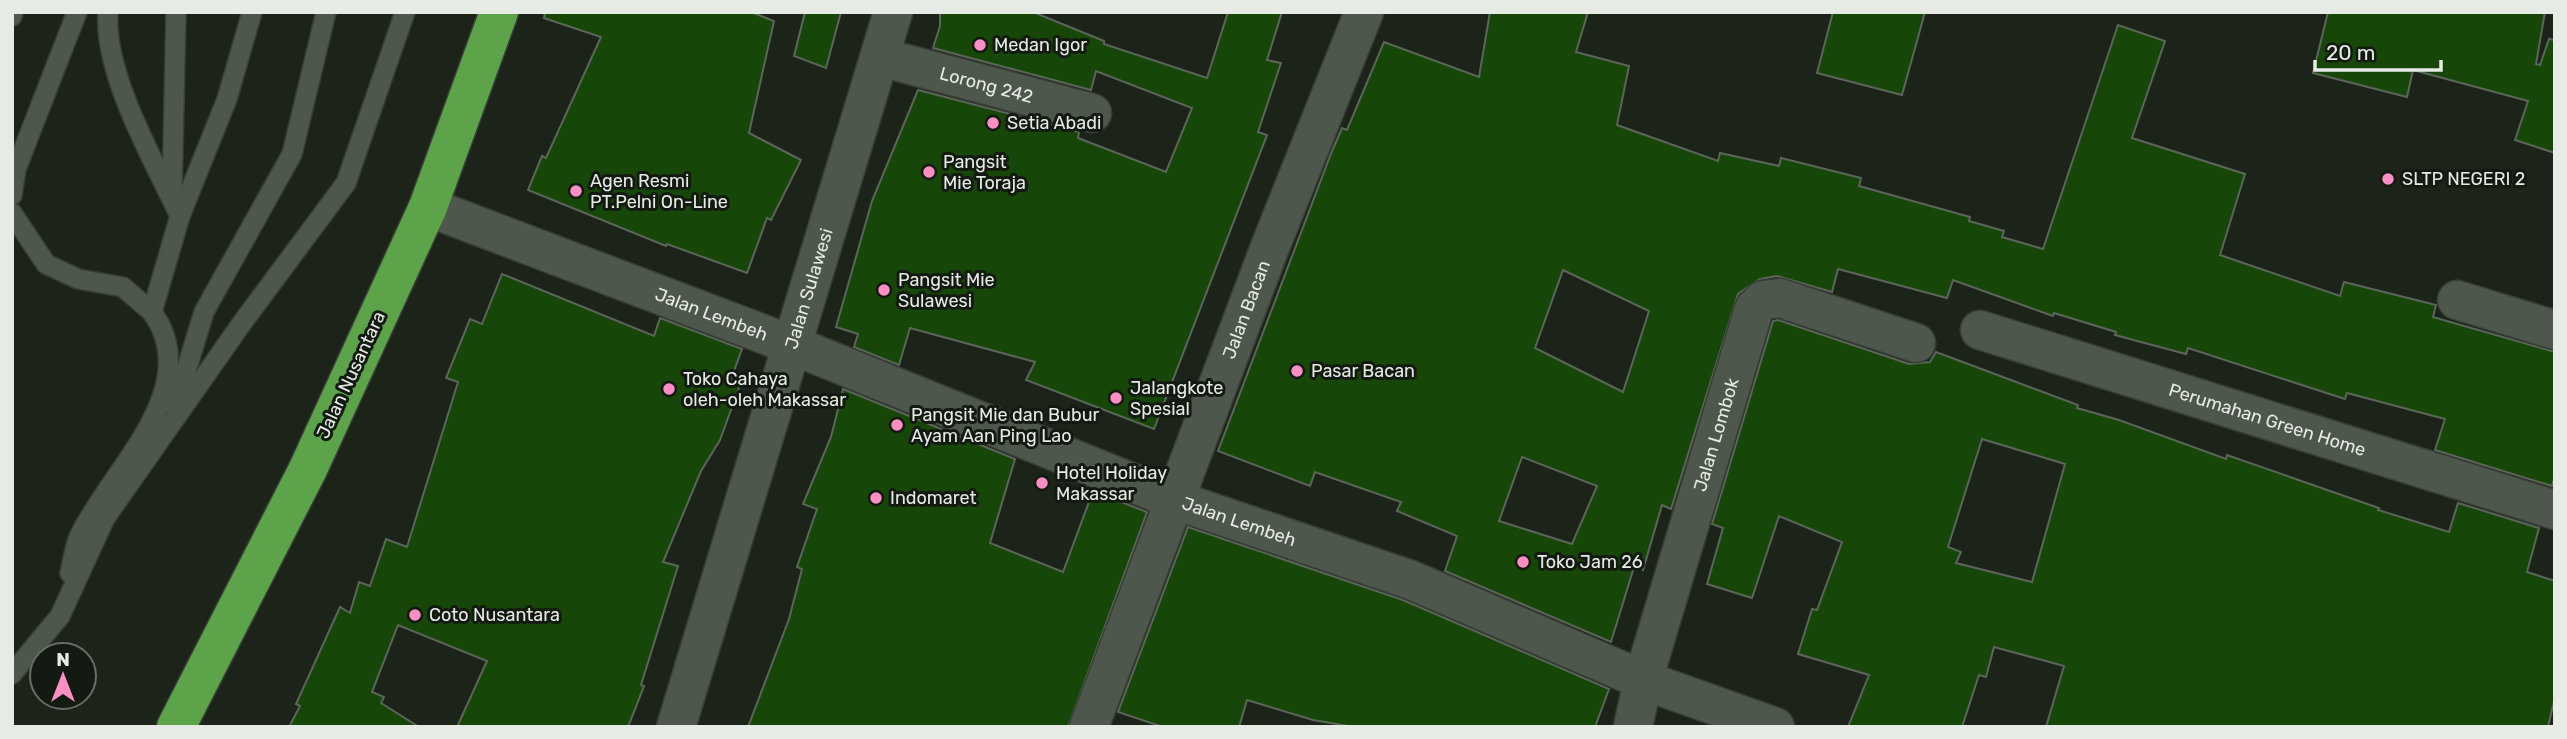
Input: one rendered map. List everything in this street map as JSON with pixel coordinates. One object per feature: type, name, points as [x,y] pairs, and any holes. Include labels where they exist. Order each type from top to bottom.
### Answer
[{"type":"highway","name":"Jalan Nusantara","points":[[176,727],[307,469],[428,207],[499,12]]},
{"type":"street","name":"Jalan Sulawesi","points":[[676,727],[893,12]]},
{"type":"street","name":"Jalan Bacan","points":[[1089,727],[1265,260],[1364,12]]},
{"type":"street","name":"Lorong 242","points":[[880,57],[1093,113]]},
{"type":"street","name":"Jalan Lembeh","points":[[428,207],[792,345],[1175,500],[1411,580],[1643,680],[1775,727]]},
{"type":"street","name":"Jalan Lombok","points":[[1633,727],[1643,680],[1754,309],[1763,300],[1780,298],[1916,343]]},
{"type":"street","points":[[2457,300],[2555,330]]},
{"type":"street","name":"Perumahan Green Home","points":[[1980,330],[2555,510]]},
{"type":"lane","points":[[12,195],[16,169],[77,12]]},
{"type":"lane","points":[[108,12],[107,28],[118,80],[180,216]]},
{"type":"lane","points":[[171,197],[176,12]]},
{"type":"lane","points":[[152,312],[180,216],[227,99],[252,12]]},
{"type":"lane","points":[[169,424],[204,312],[292,153],[326,12]]},
{"type":"lane","points":[[12,674],[60,616],[105,518],[169,424],[346,183],[405,12]]},
{"type":"lane","points":[[12,213],[46,264],[78,279],[123,287],[152,312],[166,332],[170,361],[160,408],[78,538],[60,616]]},
{"type":"building","points":[[545,12],[751,12],[774,21],[749,133],[801,160],[771,220],[767,218],[747,273],[667,244],[666,246],[528,190],[542,156],[546,158],[601,37],[544,18]]},
{"type":"building","points":[[805,12],[841,12],[826,68],[794,56]]},
{"type":"building","points":[[940,12],[1033,12],[1104,41],[1104,44],[1207,78],[1228,12],[1282,12],[1267,60],[1281,63],[1258,132],[1267,135],[1154,429],[1026,380],[1035,362],[910,328],[899,365],[854,347],[858,334],[836,327],[872,201],[918,90],[1079,132],[1078,138],[1166,172],[1192,108],[1096,71],[1091,90],[933,48],[940,26]]},
{"type":"building","points":[[1490,12],[1588,12],[1576,52],[1629,66],[1617,125],[1718,161],[1720,153],[1779,166],[1781,158],[1861,178],[1859,186],[1970,217],[1969,221],[2004,231],[2002,237],[2043,249],[2118,25],[2165,41],[2132,138],[2245,174],[2220,255],[2340,296],[2344,282],[2436,305],[2433,317],[2555,352],[2555,475],[2552,486],[2435,450],[2445,419],[2347,393],[2345,399],[2188,348],[2186,354],[2115,335],[2116,332],[2054,313],[2053,316],[1953,280],[1947,298],[1838,269],[1832,292],[1777,276],[1760,279],[1738,294],[1671,509],[1662,505],[1643,570],[1634,567],[1611,642],[1445,571],[1457,536],[1397,511],[1401,502],[1315,472],[1310,486],[1218,451],[1332,151],[1342,128],[1347,130],[1384,42],[1479,77]],"holes":[[[1563,270],[1649,311],[1623,392],[1535,348]],[[1522,457],[1597,486],[1572,544],[1499,521]]]},
{"type":"building","points":[[1833,12],[1925,12],[1902,95],[1817,73]]},
{"type":"building","points":[[2328,12],[2545,12],[2536,64],[2540,65],[2549,39],[2555,40],[2555,153],[2515,140],[2528,101],[2413,70],[2407,97],[2313,73]]},
{"type":"building","points":[[502,274],[654,336],[660,318],[742,349],[730,382],[740,385],[720,440],[701,471],[663,562],[678,566],[641,685],[644,686],[628,727],[457,727],[487,661],[398,625],[372,692],[384,697],[381,703],[419,727],[289,727],[300,706],[296,704],[340,607],[350,613],[359,582],[370,586],[386,539],[407,547],[458,382],[446,378],[470,319],[482,324]]},
{"type":"building","points":[[1778,320],[1909,364],[1930,362],[1936,352],[2078,405],[2077,408],[2119,420],[2226,459],[2227,455],[2379,508],[2378,510],[2449,532],[2458,503],[2539,528],[2527,572],[2555,581],[2555,697],[2548,727],[2046,727],[2064,666],[1994,647],[1986,677],[1979,675],[1962,727],[1848,727],[1869,675],[1798,654],[1812,609],[1817,610],[1842,542],[1779,516],[1752,598],[1707,584],[1723,528],[1712,524],[1773,321]],"holes":[[[1982,439],[2065,464],[2032,582],[1956,563],[1961,552],[1948,547]]]},
{"type":"building","points":[[843,389],[1015,459],[990,543],[1063,572],[1093,491],[1147,512],[1068,727],[748,727],[789,619],[802,569],[797,567],[817,509],[803,504],[831,437]]},
{"type":"building","points":[[1188,527],[1403,600],[1609,689],[1595,727],[1354,727],[1313,720],[1247,700],[1239,727],[1163,727],[1118,712]]},
{"type":"place","name":"Medan Igor","points":[[980,45]]},
{"type":"place","name":"Setia Abadi","points":[[993,123]]},
{"type":"place","name":"Pangsit Mie Toraja","points":[[929,172]]},
{"type":"place","name":"SLTP NEGERI 2","points":[[2388,179]]},
{"type":"place","name":"Agen Resmi PT.Pelni On-Line","points":[[576,191]]},
{"type":"place","name":"Pangsit Mie Sulawesi","points":[[884,290]]},
{"type":"place","name":"Pasar Bacan","points":[[1297,371]]},
{"type":"place","name":"Toko Cahaya oleh-oleh Makassar","points":[[669,389]]},
{"type":"place","name":"Jalangkote Spesial","points":[[1116,398]]},
{"type":"place","name":"Pangsit Mie dan Bubur Ayam Aan Ping Lao","points":[[897,425]]},
{"type":"place","name":"Hotel Holiday Makassar","points":[[1042,483]]},
{"type":"place","name":"Indomaret","points":[[876,498]]},
{"type":"place","name":"Toko Jam 26","points":[[1523,562]]},
{"type":"place","name":"Coto Nusantara","points":[[415,615]]}]
